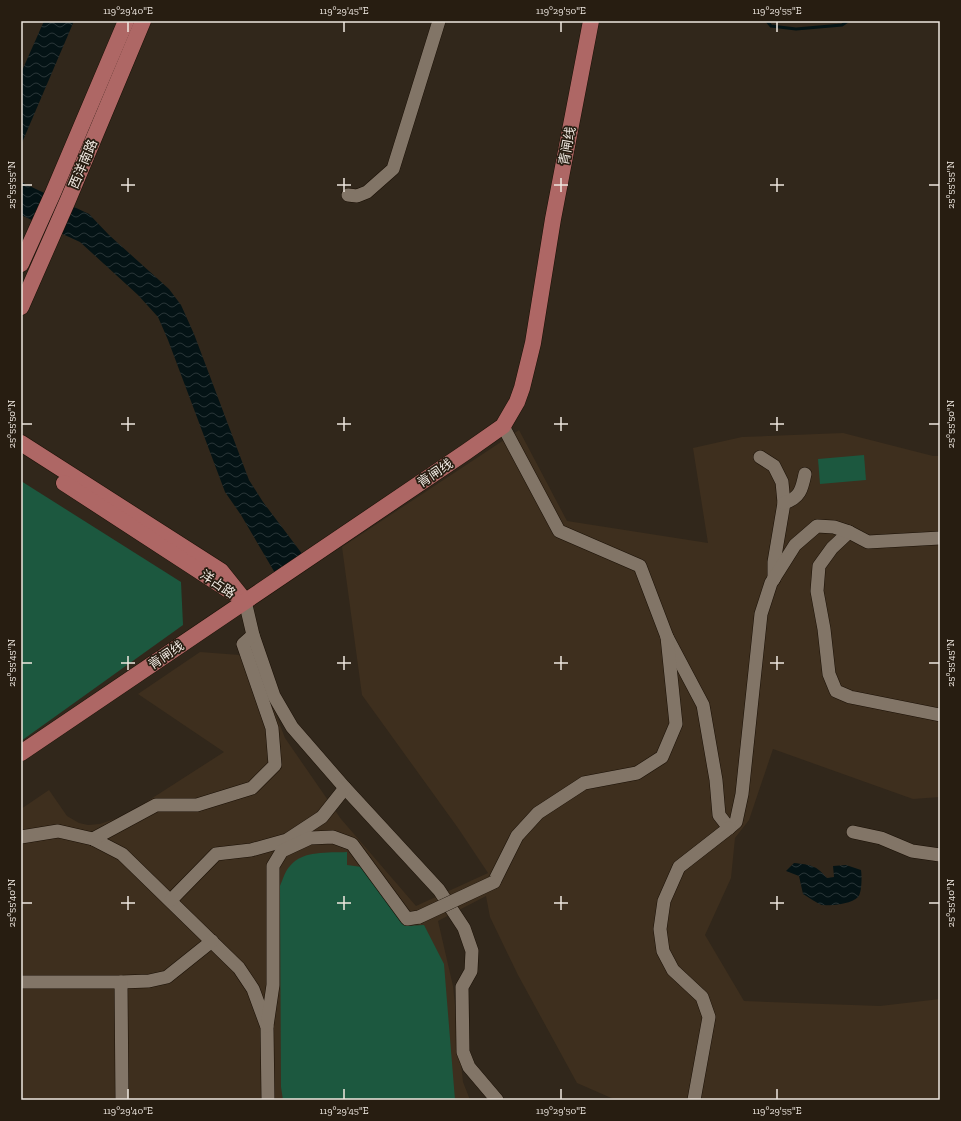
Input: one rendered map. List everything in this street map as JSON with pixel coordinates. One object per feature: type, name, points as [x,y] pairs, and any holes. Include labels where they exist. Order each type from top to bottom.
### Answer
[{"type":"main road","name":"西洋南路","points":[[21,264],[53,193],[126,21]]},
{"type":"main road","name":"西洋南路","points":[[21,307],[68,200],[143,21]]},
{"type":"main road","name":"青闸线","points":[[21,753],[503,426],[517,402],[533,343],[553,219],[591,21]]},
{"type":"main road","name":"洋占路","points":[[21,443],[221,570],[244,601]]},
{"type":"main road","name":"洋占路","points":[[21,455],[244,601]]},
{"type":"street","points":[[348,195],[357,196],[367,192],[393,169],[439,21]]},
{"type":"street","points":[[503,426],[559,531],[640,566],[667,637],[703,705],[716,780],[719,815],[729,828]]},
{"type":"street","points":[[760,457],[774,466],[782,482],[784,504],[774,562],[774,579]]},
{"type":"street","points":[[784,504],[790,501],[801,491],[805,474]]},
{"type":"street","points":[[694,1100],[709,1017],[702,997],[673,970],[663,952],[660,929],[664,901],[679,867],[736,822],[742,794],[762,614],[774,579],[795,545],[817,526],[834,527],[849,532],[868,542],[940,538]]},
{"type":"street","points":[[849,532],[832,548],[820,566],[817,591],[824,629],[829,674],[836,691],[850,697],[940,715]]},
{"type":"street","points":[[244,601],[253,635],[274,696],[292,727],[345,788],[438,890],[464,928],[472,951],[471,971],[462,987],[463,1052],[469,1067],[497,1100]]},
{"type":"street","points":[[93,840],[156,805],[197,805],[252,788],[275,765],[272,728],[243,644],[253,635]]},
{"type":"street","points":[[268,1100],[267,1027],[273,985],[273,866],[282,851],[310,838],[333,837],[352,844],[407,919],[419,917],[494,882],[517,836],[538,813],[584,783],[637,773],[662,757],[676,724],[667,637]]},
{"type":"street","points":[[171,900],[216,854],[251,850],[287,840],[322,817],[345,788]]},
{"type":"street","points":[[21,837],[58,831],[93,840],[122,854],[171,900],[239,968],[253,989],[267,1027]]},
{"type":"street","points":[[853,832],[882,838],[912,851],[940,855]]},
{"type":"street","points":[[21,982],[149,981],[167,977],[212,941]]},
{"type":"street","points":[[120,982],[122,1100]]},
{"type":"shaded area","points":[[519,430],[567,521],[708,543],[693,448],[742,437],[843,433],[933,456],[940,456],[940,797],[913,799],[773,749],[749,820],[735,838],[731,878],[705,935],[744,1001],[880,1006],[940,999],[940,1100],[616,1100],[577,1083],[518,975],[490,917],[486,896],[438,921],[453,986],[463,1082],[470,1100],[21,1100],[21,809],[49,790],[67,816],[79,823],[88,825],[100,824],[126,815],[224,752],[138,694],[200,652],[253,656],[285,738],[341,819],[416,906],[488,873],[458,828],[362,695],[342,547]]},
{"type":"green space","points":[[864,455],[866,480],[820,484],[818,459]]},
{"type":"green space","points":[[21,481],[181,582],[183,625],[21,741]]},
{"type":"green space","points":[[347,852],[347,865],[362,867],[405,926],[424,925],[444,964],[455,1100],[283,1100],[281,1087],[280,886],[288,868],[302,857],[316,853]]},
{"type":"water","points":[[44,21],[74,21],[21,145],[21,73]]},
{"type":"water","points":[[21,182],[89,214],[109,235],[169,289],[181,305],[194,334],[249,480],[263,502],[303,555],[275,573],[241,515],[225,492],[158,317],[138,295],[80,242],[21,215]]},
{"type":"water","points":[[794,863],[813,866],[820,870],[827,878],[834,877],[833,866],[846,865],[861,870],[862,876],[858,897],[841,904],[820,904],[803,894],[799,876],[786,871]]},
{"type":"waterway","points":[[767,21],[771,26],[796,29],[842,25],[848,21]]}]
